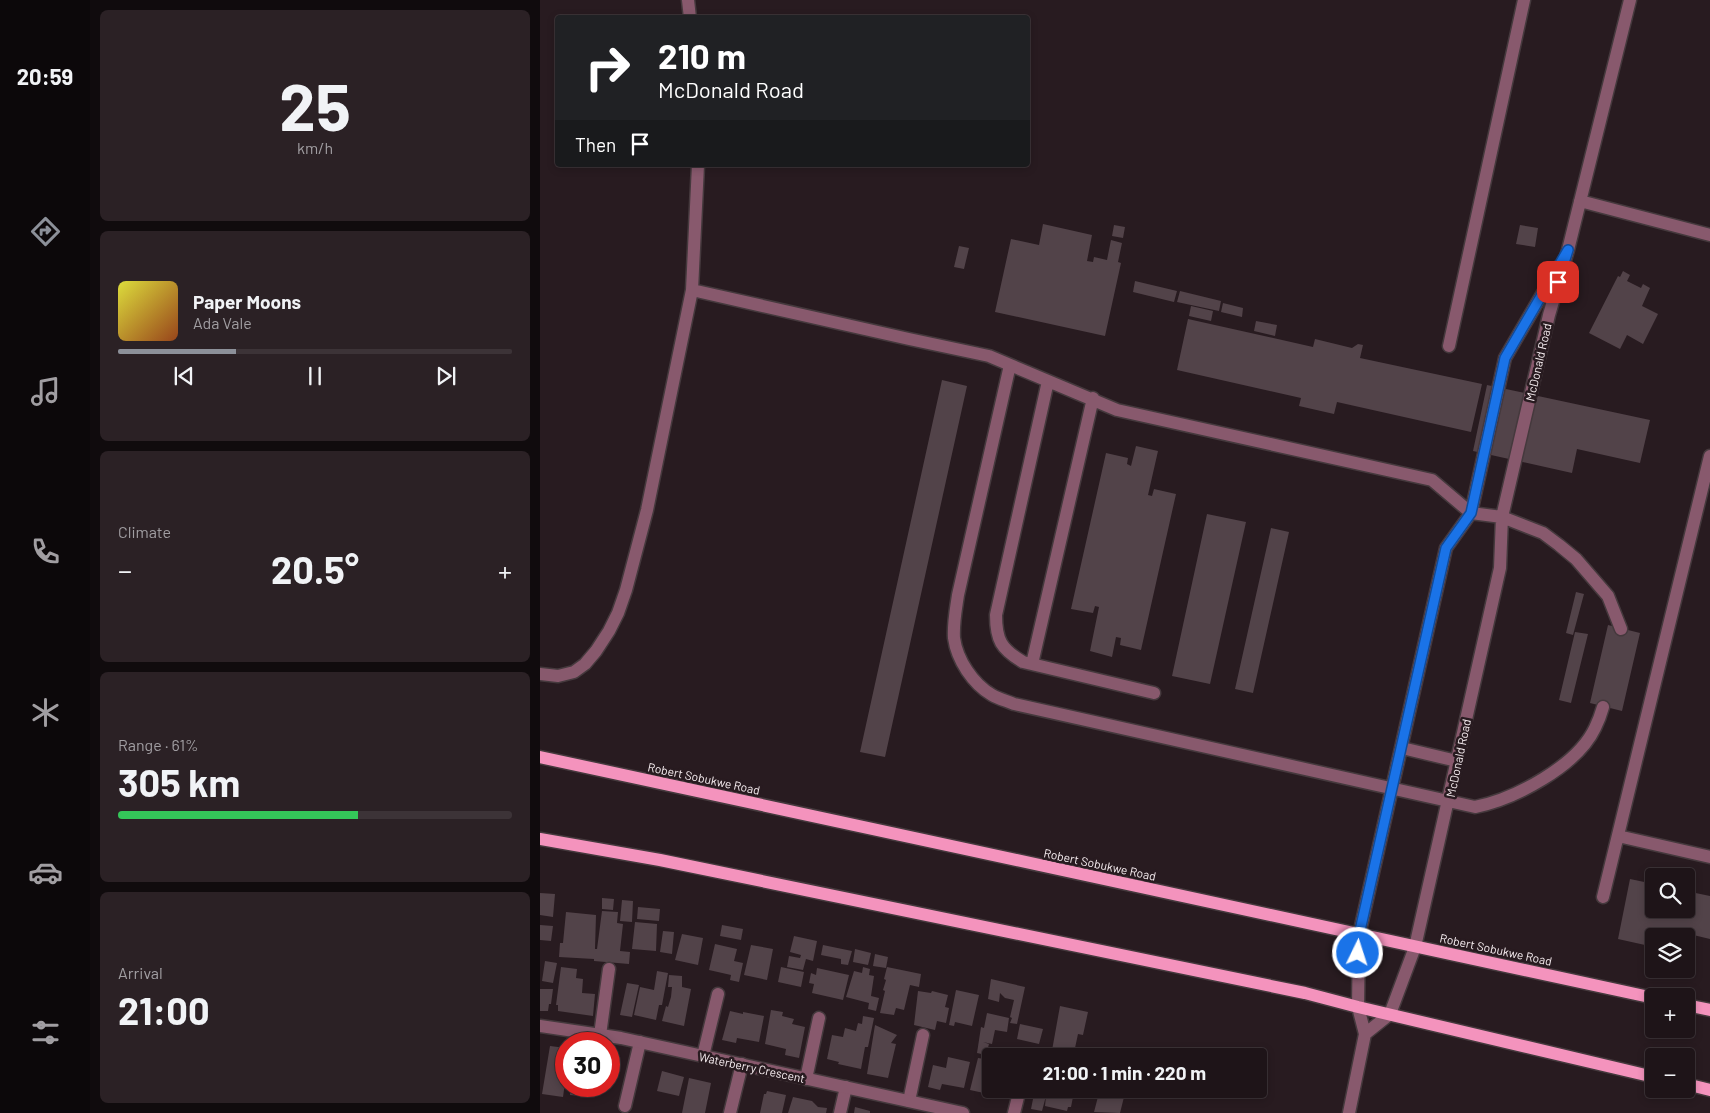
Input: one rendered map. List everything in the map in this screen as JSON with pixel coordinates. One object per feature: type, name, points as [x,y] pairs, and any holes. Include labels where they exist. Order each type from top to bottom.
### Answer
[{"type":"main road","name":"Robert Sobukwe Road","points":[[540,757],[1645,996]]},
{"type":"main road","points":[[540,840],[660,860],[1305,993],[1645,1075]]},
{"type":"main road","points":[[1695,1007],[1710,1010]]},
{"type":"main road","points":[[1695,1086],[1710,1090]]},
{"type":"street","points":[[688,0],[690,15]]},
{"type":"street","points":[[1449,346],[1524,0]]},
{"type":"street","points":[[1568,250],[1630,0]]},
{"type":"street","points":[[540,674],[558,676],[574,672],[585,664],[596,650],[618,613],[635,560],[692,290],[698,167]]},
{"type":"street","points":[[1580,201],[1710,235]]},
{"type":"street","name":"McDonald Road","points":[[1366,1034],[1358,1007],[1359,935],[1446,548],[1471,513],[1505,358],[1568,250]]},
{"type":"street","name":"McDonald Road","points":[[1390,1014],[1415,947],[1500,568],[1502,518],[1549,315],[1568,250]]},
{"type":"street","points":[[692,290],[988,356],[1093,398],[1117,410],[1432,480],[1471,513],[1502,518],[1542,533],[1576,559],[1608,596],[1621,629]]},
{"type":"street","points":[[1010,365],[958,595],[954,621],[954,639],[966,669],[977,683],[993,695],[1014,704],[1476,807],[1504,799],[1559,768],[1576,754],[1594,730],[1604,707]]},
{"type":"street","points":[[1048,381],[996,616],[996,632],[1001,644],[1011,655],[1032,664],[1154,694]]},
{"type":"street","points":[[1032,664],[1093,398]]},
{"type":"street","points":[[1603,897],[1710,456]]},
{"type":"street","points":[[1402,748],[1456,761]]},
{"type":"street","points":[[1618,836],[1710,857]]},
{"type":"street","points":[[600,1032],[609,969]]},
{"type":"street","points":[[703,1056],[718,994]]},
{"type":"street","points":[[1349,1113],[1366,1034],[1390,1014]]},
{"type":"street","points":[[806,1078],[820,1018]]},
{"type":"street","name":"Waterberry Crescent","points":[[540,1026],[580,1032]]},
{"type":"street","points":[[909,1101],[923,1035]]},
{"type":"street","name":"Waterberry Crescent","points":[[620,1038],[909,1101],[949,1112],[963,1113]]},
{"type":"street","points":[[625,1106],[640,1042]]},
{"type":"street","points":[[730,1113],[742,1064]]},
{"type":"street","points":[[840,1113],[846,1087]]},
{"type":"street","points":[[1014,1113],[1018,1098]]},
{"type":"building","points":[[1043,224],[1092,235],[1087,261],[1093,262],[1094,257],[1107,260],[1111,240],[1122,243],[1118,262],[1121,263],[1105,336],[995,312],[1011,239],[1039,245]]},
{"type":"building","points":[[1114,225],[1125,227],[1123,238],[1112,236]]},
{"type":"building","points":[[1520,225],[1538,228],[1535,247],[1516,244]]},
{"type":"building","points":[[959,246],[969,248],[964,269],[954,267]]},
{"type":"building","points":[[1623,271],[1630,275],[1627,281],[1641,288],[1643,284],[1650,288],[1642,306],[1658,314],[1643,344],[1627,335],[1620,349],[1589,333],[1618,276],[1620,277]]},
{"type":"building","points":[[1135,281],[1177,291],[1174,302],[1133,292]]},
{"type":"building","points":[[1180,291],[1221,301],[1219,311],[1177,302]]},
{"type":"building","points":[[1223,303],[1243,308],[1242,317],[1221,312]]},
{"type":"building","points":[[1191,306],[1213,311],[1211,321],[1189,316]]},
{"type":"building","points":[[1188,319],[1313,347],[1315,339],[1352,348],[1358,344],[1363,345],[1360,358],[1482,384],[1471,432],[1337,402],[1334,414],[1299,406],[1301,398],[1177,370]]},
{"type":"building","points":[[1256,321],[1277,325],[1275,336],[1254,331]]},
{"type":"building","points":[[942,380],[967,386],[885,757],[860,752]]},
{"type":"building","points":[[1487,385],[1650,420],[1640,463],[1577,449],[1572,473],[1473,451]]},
{"type":"building","points":[[1136,446],[1158,451],[1148,495],[1152,496],[1154,489],[1176,494],[1141,650],[1120,645],[1121,638],[1116,637],[1112,657],[1090,651],[1099,607],[1095,606],[1093,613],[1071,609],[1106,453],[1128,458],[1127,464],[1131,466]]},
{"type":"building","points":[[1207,514],[1246,522],[1210,684],[1172,676]]},
{"type":"building","points":[[1271,528],[1289,532],[1253,693],[1235,689]]},
{"type":"building","points":[[1576,592],[1584,594],[1573,635],[1566,633]]},
{"type":"building","points":[[1608,625],[1640,633],[1622,711],[1590,703]]},
{"type":"building","points":[[1575,632],[1588,634],[1571,703],[1559,700]]},
{"type":"building","points":[[1630,879],[1645,882],[1645,918],[1695,918],[1695,893],[1710,896],[1710,939],[1695,935],[1695,928],[1645,928],[1645,945],[1618,939]]},
{"type":"building","points":[[540,893],[555,894],[553,917],[540,915]]},
{"type":"building","points":[[602,898],[614,899],[613,910],[602,909]]},
{"type":"building","points":[[622,900],[633,901],[632,922],[620,921]]},
{"type":"building","points":[[638,907],[660,909],[659,921],[637,919]]},
{"type":"building","points":[[602,911],[618,912],[617,923],[623,924],[620,951],[630,952],[629,964],[559,957],[560,943],[563,943],[566,912],[596,915],[595,949],[597,949]]},
{"type":"building","points":[[635,922],[657,924],[656,951],[632,949]]},
{"type":"building","points":[[540,925],[553,926],[551,941],[540,940]]},
{"type":"building","points":[[722,925],[743,929],[741,940],[720,936]]},
{"type":"building","points":[[663,931],[674,932],[672,954],[660,952]]},
{"type":"building","points":[[682,934],[703,938],[698,965],[675,960]]},
{"type":"building","points":[[794,936],[817,941],[813,961],[806,959],[803,970],[787,967],[789,956],[800,958],[801,955],[790,952]]},
{"type":"building","points":[[715,944],[737,949],[734,961],[743,963],[739,982],[730,980],[731,975],[709,970]]},
{"type":"building","points":[[751,945],[773,949],[767,980],[744,975]]},
{"type":"building","points":[[823,945],[852,951],[848,965],[841,964],[841,959],[821,955]]},
{"type":"building","points":[[855,949],[871,953],[868,965],[853,962]]},
{"type":"building","points":[[875,954],[888,957],[886,968],[873,966]]},
{"type":"building","points":[[545,961],[557,963],[553,983],[542,981]]},
{"type":"building","points":[[561,967],[577,969],[576,978],[583,979],[582,993],[595,994],[593,1016],[558,1011],[558,1005],[556,1005]]},
{"type":"building","points":[[781,967],[804,972],[801,987],[778,982]]},
{"type":"building","points":[[863,967],[870,969],[869,975],[874,976],[871,996],[879,998],[876,1011],[868,1009],[869,1003],[846,997],[854,971],[862,973]]},
{"type":"building","points":[[887,967],[921,974],[919,987],[910,985],[904,1010],[896,1008],[894,1015],[880,1013],[885,991],[883,990]]},
{"type":"building","points":[[817,968],[849,975],[843,1000],[812,993],[814,984],[809,983],[811,973],[816,975]]},
{"type":"building","points":[[657,971],[668,973],[662,1005],[659,1005],[656,1020],[634,1015],[640,987],[654,990]]},
{"type":"building","points":[[669,975],[682,976],[682,987],[691,989],[684,1026],[662,1021],[666,1006],[668,1007],[671,997],[672,987],[668,987]]},
{"type":"building","points":[[991,979],[1025,987],[1017,1024],[1010,1023],[1014,1000],[1005,998],[1000,993],[999,1002],[988,999]]},
{"type":"building","points":[[627,983],[639,985],[632,1017],[620,1015]]},
{"type":"building","points":[[540,989],[553,989],[548,1011],[540,1011]]},
{"type":"building","points":[[956,990],[979,995],[972,1026],[955,1022],[954,1026],[949,1025]]},
{"type":"building","points":[[918,991],[931,993],[932,991],[948,995],[945,1007],[949,1008],[946,1023],[937,1021],[935,1030],[914,1025]]},
{"type":"building","points":[[1060,1006],[1088,1012],[1083,1035],[1078,1034],[1075,1048],[1052,1048]]},
{"type":"building","points":[[771,1010],[783,1012],[782,1016],[794,1019],[792,1024],[805,1027],[799,1058],[785,1055],[786,1049],[765,1044]]},
{"type":"building","points":[[730,1011],[764,1016],[759,1042],[737,1038],[736,1043],[722,1040]]},
{"type":"building","points":[[987,1013],[1009,1018],[1007,1032],[995,1030],[992,1044],[983,1042],[989,1044],[988,1048],[982,1048],[982,1054],[977,1053],[981,1027],[984,1028]]},
{"type":"building","points":[[863,1016],[874,1018],[868,1047],[865,1047],[861,1069],[838,1064],[839,1062],[827,1059],[832,1035],[843,1037],[845,1028],[856,1031],[858,1023],[862,1024]]},
{"type":"building","points":[[1020,1024],[1043,1029],[1039,1044],[1017,1039]]},
{"type":"building","points":[[875,1025],[897,1035],[891,1043],[896,1044],[888,1078],[867,1074]]},
{"type":"building","points":[[550,1046],[555,1047],[555,1096],[542,1094]]},
{"type":"building","points":[[948,1057],[970,1062],[964,1088],[942,1084],[940,1090],[928,1087],[933,1065],[946,1068]]},
{"type":"building","points":[[978,1058],[982,1059],[982,1093],[970,1090]]},
{"type":"building","points":[[662,1071],[684,1077],[679,1096],[657,1091]]},
{"type":"building","points":[[689,1078],[711,1083],[705,1113],[682,1113]]},
{"type":"building","points":[[767,1091],[786,1095],[782,1113],[760,1113],[764,1094]]},
{"type":"building","points":[[793,1097],[812,1101],[818,1107],[827,1108],[826,1113],[788,1113]]},
{"type":"building","points":[[1033,1098],[1045,1098],[1042,1111],[1031,1109]]},
{"type":"building","points":[[1046,1098],[1073,1098],[1071,1107],[1068,1107],[1067,1111],[1045,1106]]},
{"type":"building","points":[[1098,1098],[1124,1098],[1120,1113],[1094,1112]]},
{"type":"building","points":[[855,1107],[870,1111],[870,1113],[854,1113]]},
{"type":"route","points":[[1358,953],[1359,935],[1446,548],[1471,513],[1505,358],[1568,250],[1558,282]]}]
